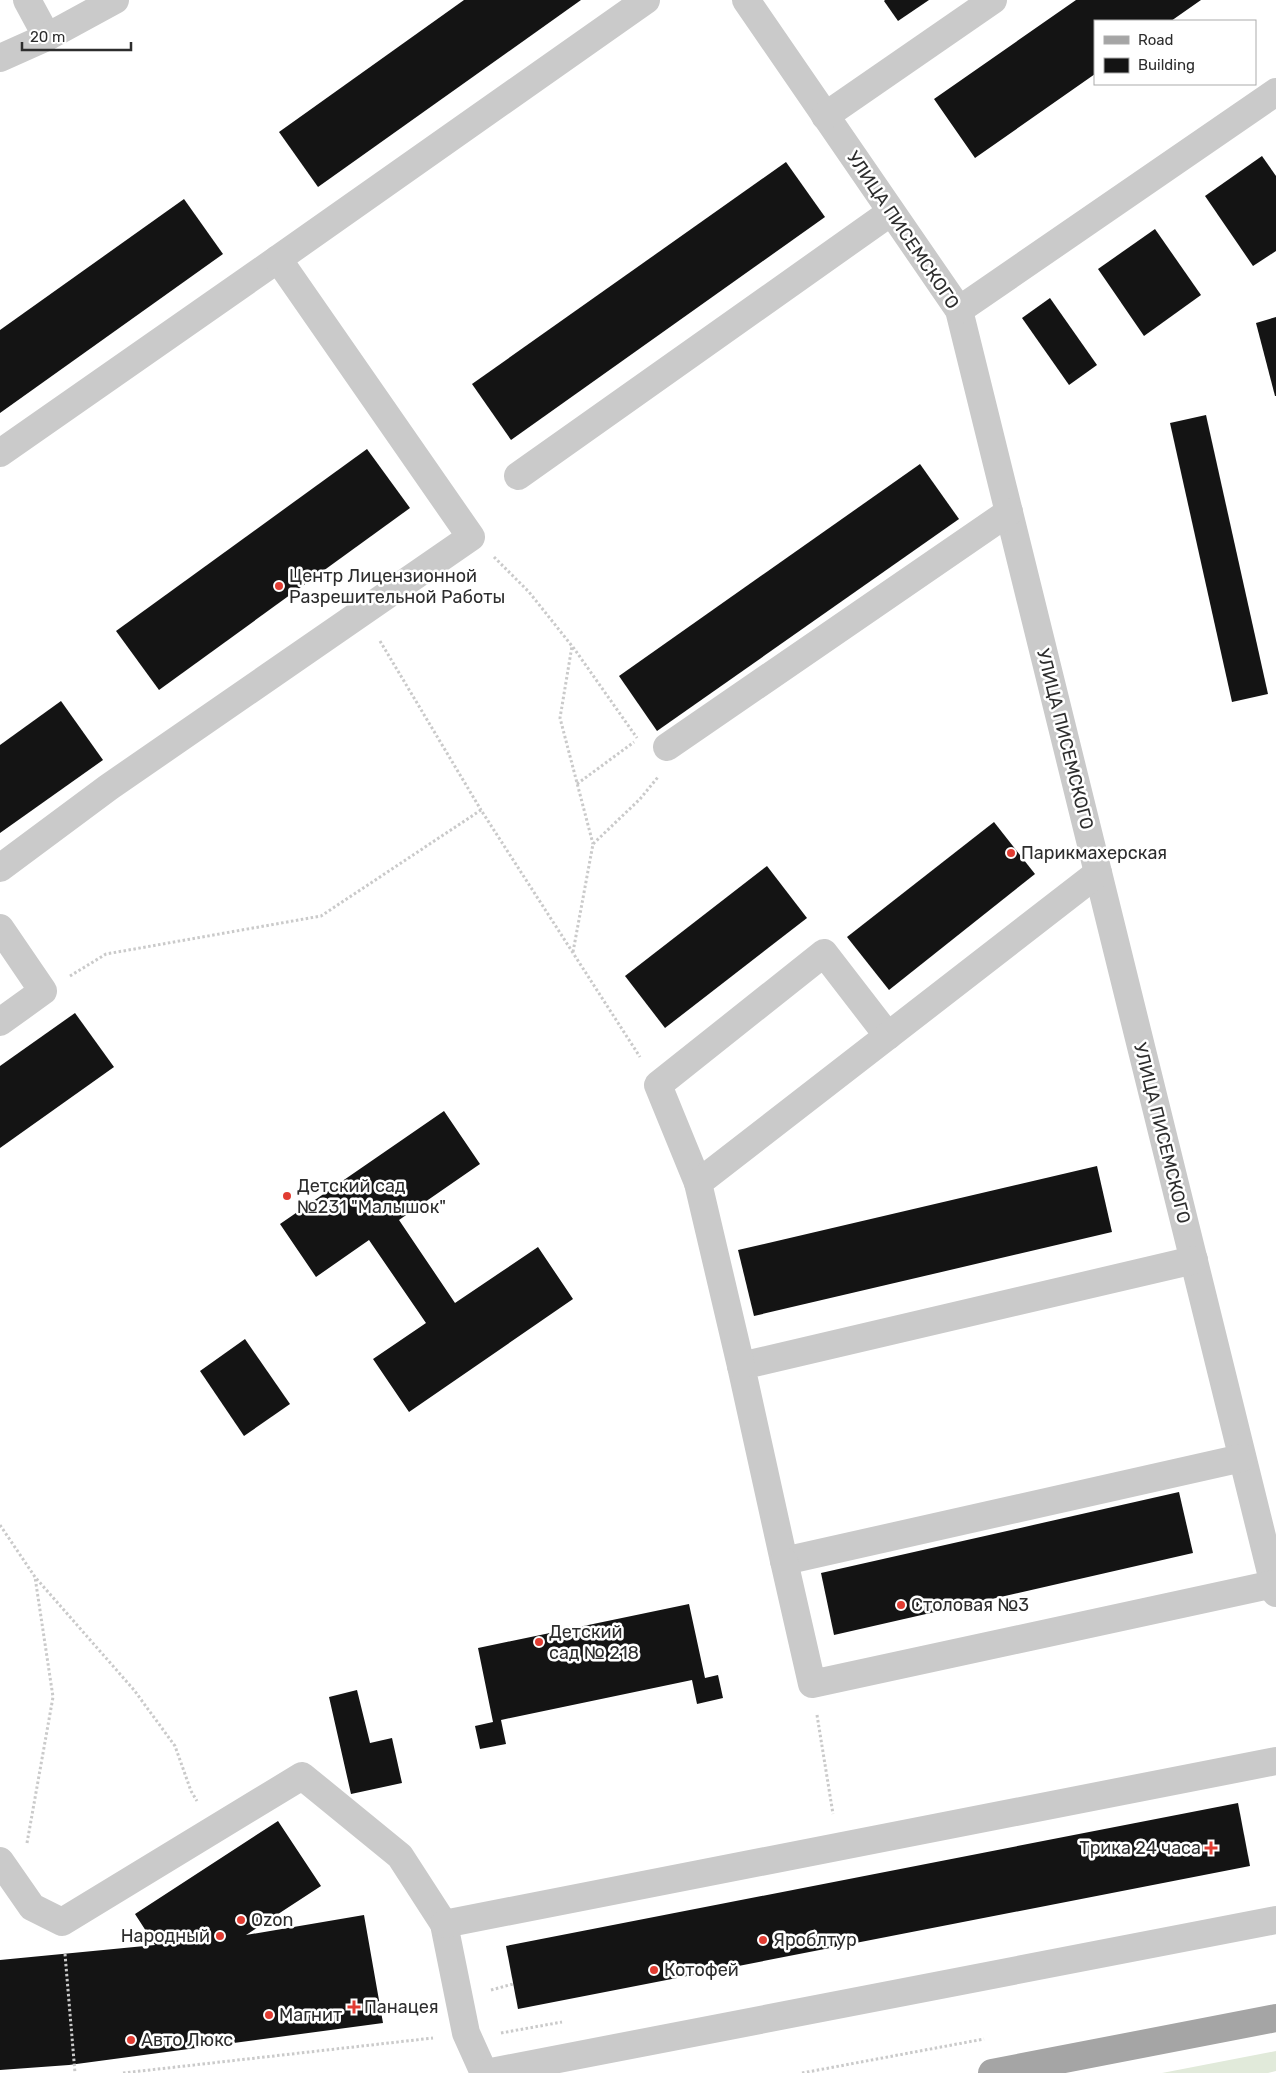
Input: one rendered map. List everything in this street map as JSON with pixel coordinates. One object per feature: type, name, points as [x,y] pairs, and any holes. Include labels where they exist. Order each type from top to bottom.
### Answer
[{"type":"main road","points":[[992,2073],[1276,2018]]},
{"type":"street","points":[[27,0],[47,37]]},
{"type":"street","points":[[0,58],[47,37],[115,0]]},
{"type":"street","points":[[0,453],[646,0]]},
{"type":"street","name":"УЛИЦА ПИСЕМСКОГО","points":[[746,0],[959,310],[1275,1588]]},
{"type":"street","points":[[825,116],[993,0]]},
{"type":"street","points":[[959,310],[1276,92]]},
{"type":"street","points":[[518,476],[891,212]]},
{"type":"street","points":[[0,868],[109,787],[471,537],[278,259]]},
{"type":"street","points":[[667,747],[1009,512]]},
{"type":"street","points":[[698,1183],[1098,873]]},
{"type":"street","points":[[0,928],[44,991],[0,1022]]},
{"type":"street","points":[[888,1036],[824,953],[658,1085],[698,1183],[742,1366],[812,1684],[1275,1588]]},
{"type":"street","points":[[742,1366],[1194,1260]]},
{"type":"street","points":[[784,1561],[1242,1458]]},
{"type":"street","points":[[444,1924],[1276,1761]]},
{"type":"street","points":[[0,1861],[32,1907],[62,1922],[302,1776],[400,1856],[444,1924],[466,2033],[485,2073],[1276,1920]]},
{"type":"path","points":[[471,537],[529,592],[572,646],[638,739],[577,784]]},
{"type":"path","points":[[363,613],[481,810],[658,1085]]},
{"type":"path","points":[[572,646],[560,718],[593,844],[573,953]]},
{"type":"path","points":[[593,844],[640,799],[660,775],[665,765],[667,747]]},
{"type":"path","points":[[44,991],[106,954],[321,916],[481,810]]},
{"type":"path","points":[[0,1525],[34,1577],[134,1690],[175,1746],[191,1791],[216,1830]]},
{"type":"path","points":[[27,1846],[54,1697],[34,1577]]},
{"type":"path","points":[[812,1684],[838,1847]]},
{"type":"path","points":[[62,1922],[75,2073]]},
{"type":"path","points":[[123,2073],[420,2039]]},
{"type":"green space","points":[[1276,2051],[1276,2071],[1268,2073],[1162,2073]]},
{"type":"building","points":[[464,0],[581,0],[318,187],[279,132]]},
{"type":"building","points":[[885,0],[929,0],[898,21]]},
{"type":"building","points":[[1076,0],[1201,0],[1172,20],[1094,20],[1094,75],[975,158],[934,99]]},
{"type":"building","points":[[1262,156],[1276,176],[1276,251],[1253,266],[1205,196]]},
{"type":"building","points":[[786,162],[825,217],[511,440],[472,384]]},
{"type":"building","points":[[184,199],[223,254],[0,413],[0,330]]},
{"type":"building","points":[[1155,229],[1201,295],[1144,336],[1098,269]]},
{"type":"building","points":[[1050,298],[1097,365],[1069,385],[1022,318]]},
{"type":"building","points":[[1276,317],[1276,396],[1275,396],[1256,323]]},
{"type":"building","points":[[1206,415],[1268,694],[1232,702],[1170,423]]},
{"type":"building","points":[[367,449],[410,508],[159,690],[116,631]]},
{"type":"building","points":[[920,464],[959,519],[657,731],[619,676]]},
{"type":"building","points":[[61,701],[103,760],[0,833],[0,745]]},
{"type":"building","points":[[994,822],[1035,874],[889,990],[847,937]]},
{"type":"building","points":[[767,866],[807,918],[665,1028],[625,976]]},
{"type":"building","points":[[75,1013],[114,1067],[0,1148],[0,1066]]},
{"type":"building","points":[[444,1111],[480,1164],[399,1220],[455,1303],[538,1247],[573,1299],[409,1412],[373,1359],[426,1323],[369,1240],[316,1277],[280,1224]]},
{"type":"building","points":[[1097,1166],[1112,1232],[754,1316],[738,1250]]},
{"type":"building","points":[[245,1339],[290,1404],[244,1436],[200,1371]]},
{"type":"building","points":[[1179,1492],[1193,1553],[834,1635],[821,1573]]},
{"type":"building","points":[[689,1604],[705,1678],[718,1675],[723,1698],[697,1704],[692,1680],[501,1720],[506,1744],[480,1749],[475,1726],[493,1722],[478,1648]]},
{"type":"building","points":[[357,1690],[370,1743],[392,1738],[402,1783],[351,1794],[329,1697]]},
{"type":"building","points":[[1238,1803],[1250,1866],[518,2009],[506,1946]]},
{"type":"building","points":[[278,1821],[321,1886],[246,1935],[364,1915],[383,2023],[69,2065],[0,2070],[0,1960],[155,1945],[135,1914]]},
{"type":"place","name":"Центр Лицензионной Разрешительной Работы","points":[[279,586]]},
{"type":"place","name":"Парикмахерская","points":[[1011,853]]},
{"type":"place","name":"Детский сад №231 \"Малышок\"","points":[[287,1196]]},
{"type":"place","name":"Столовая №3","points":[[901,1605]]},
{"type":"place","name":"Детский сад № 218","points":[[539,1642]]},
{"type":"place","name":"Трика 24 часа","points":[[1211,1848]]},
{"type":"place","name":"Ozon","points":[[241,1920]]},
{"type":"place","name":"Народный","points":[[220,1936]]},
{"type":"place","name":"Яроблтур","points":[[763,1940]]},
{"type":"place","name":"Котофей","points":[[654,1970]]},
{"type":"place","name":"Панацея","points":[[354,2007]]},
{"type":"place","name":"Магнит","points":[[269,2015]]},
{"type":"place","name":"Авто Люкс","points":[[131,2040]]}]
